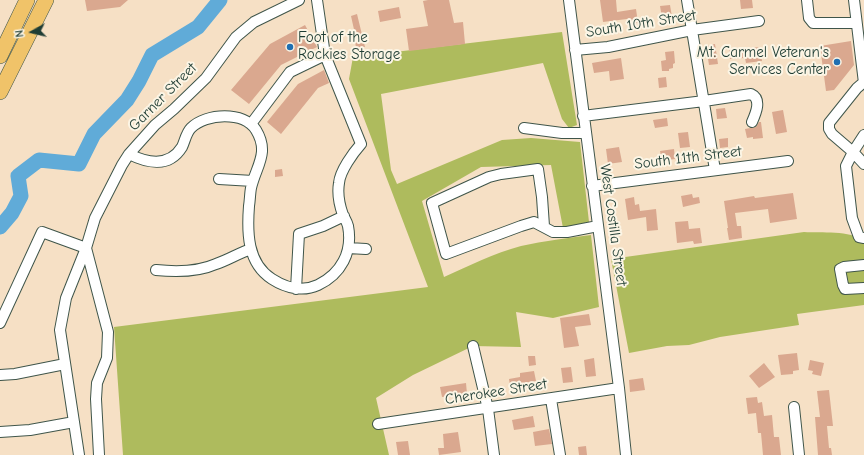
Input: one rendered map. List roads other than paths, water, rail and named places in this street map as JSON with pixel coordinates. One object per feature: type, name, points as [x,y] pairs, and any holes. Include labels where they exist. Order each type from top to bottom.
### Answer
[{"type":"highway","points":[[0,56],[27,0]]},
{"type":"highway","points":[[0,92],[46,0]]},
{"type":"street","name":"Garner Street","points":[[79,455],[60,330],[66,298],[86,248],[95,218],[129,154],[155,125],[206,78],[242,31],[254,22],[299,0]]},
{"type":"street","points":[[129,154],[154,163],[167,160],[178,153],[192,128],[204,120],[224,116],[235,117],[251,124],[262,142],[260,163],[251,188],[247,226],[251,249],[256,260],[266,275],[278,283],[286,286],[304,289],[314,287],[330,279],[343,264],[348,248],[348,225],[338,202],[339,180],[348,162],[361,144],[325,55],[316,0]]},
{"type":"street","name":"West Costilla Street","points":[[569,0],[619,388],[626,455]]},
{"type":"street","points":[[687,0],[715,170]]},
{"type":"street","points":[[807,0],[809,18],[813,22],[856,23]]},
{"type":"street","points":[[854,0],[864,83],[857,88],[829,124],[829,129],[832,134],[853,152],[864,164]]},
{"type":"street","name":"South 10th Street","points":[[575,50],[608,47],[692,30],[758,21]]},
{"type":"street","points":[[251,124],[290,72],[325,55]]},
{"type":"street","points":[[583,116],[751,94],[755,96],[757,101],[752,122]]},
{"type":"street","points":[[524,128],[562,133],[586,133]]},
{"type":"street","points":[[864,135],[846,166],[852,218],[859,237],[864,238]]},
{"type":"street","name":"South 11th Street","points":[[592,186],[788,160]]},
{"type":"street","points":[[544,226],[538,169],[489,177],[432,203],[446,254],[534,222],[553,232],[567,232],[598,226]]},
{"type":"street","points":[[218,179],[253,181]]},
{"type":"street","points":[[296,288],[299,234],[323,226],[344,216]]},
{"type":"street","points":[[0,323],[42,232],[86,248],[108,332],[107,358],[97,383],[96,399],[99,455]]},
{"type":"street","points":[[348,248],[366,249]]},
{"type":"street","points":[[156,270],[185,270],[215,265],[251,249]]},
{"type":"street","points":[[864,266],[844,267],[840,269],[845,289],[864,288]]},
{"type":"street","points":[[473,346],[488,409],[494,455]]},
{"type":"street","points":[[0,375],[15,374],[65,364]]},
{"type":"street","name":"Cherokee Street","points":[[378,424],[488,409],[619,388]]},
{"type":"street","points":[[551,399],[560,455]]},
{"type":"street","points":[[794,406],[800,455]]},
{"type":"street","points":[[0,432],[30,430],[74,422]]},
{"type":"waterway","points":[[0,227],[12,213],[21,196],[18,176],[39,160],[79,164],[94,134],[127,100],[139,81],[152,55],[198,27],[220,0]]},
{"type":"place","name":"Foot of the Rockies Storage","points":[[290,47]]},
{"type":"place","name":"Mt. Carmel Veteran's Services Center","points":[[837,62]]}]
